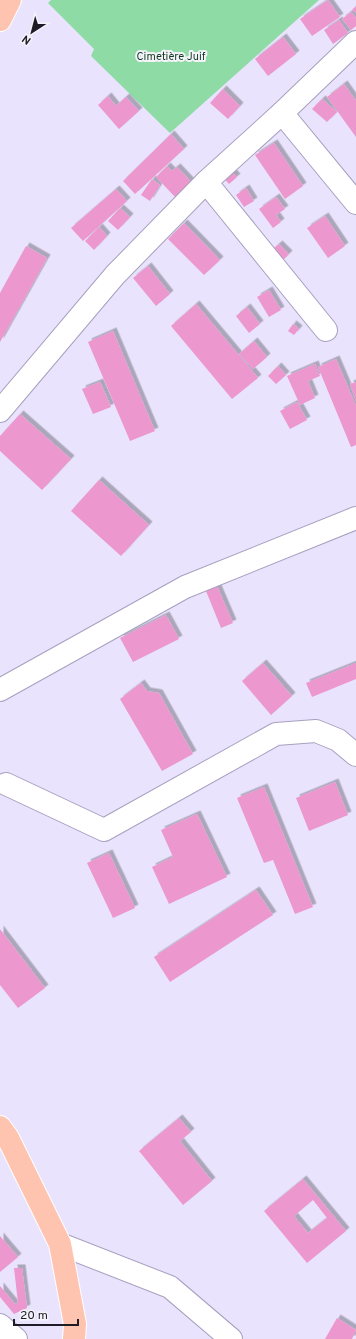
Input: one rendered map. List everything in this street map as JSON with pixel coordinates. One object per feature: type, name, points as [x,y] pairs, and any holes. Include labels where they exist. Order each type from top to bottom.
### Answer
[{"type":"main road","points":[[0,20],[10,0]]},
{"type":"main road","points":[[3,1138],[60,1244],[74,1324],[74,1339]]},
{"type":"street","points":[[0,411],[115,275],[206,182],[282,113],[356,42]]},
{"type":"street","points":[[282,113],[356,203]]},
{"type":"street","points":[[206,182],[326,330]]},
{"type":"street","points":[[0,690],[185,588],[356,518]]},
{"type":"street","points":[[6,784],[104,830],[276,734],[316,731],[338,740],[356,755]]},
{"type":"street","points":[[60,1244],[170,1286],[231,1339]]},
{"type":"street","points":[[0,1325],[16,1339]]},
{"type":"green space","name":"Cimetière Juif","points":[[51,0],[319,0],[170,133],[91,56],[94,49],[48,3]]},
{"type":"building","points":[[328,0],[340,17],[312,36],[300,19]]},
{"type":"building","points":[[356,6],[356,13],[352,10]]},
{"type":"building","points":[[351,12],[356,18],[356,26],[351,30],[342,19]]},
{"type":"building","points":[[339,20],[348,33],[333,44],[324,30]]},
{"type":"building","points":[[283,37],[296,54],[268,76],[255,59]]},
{"type":"building","points":[[344,84],[356,101],[356,137],[327,97]]},
{"type":"building","points":[[223,89],[240,106],[228,119],[210,103]]},
{"type":"building","points":[[108,96],[116,106],[126,97],[139,111],[119,129],[98,105]]},
{"type":"building","points":[[322,99],[337,112],[327,122],[312,109]]},
{"type":"building","points":[[171,134],[184,149],[135,194],[123,181]]},
{"type":"building","points":[[274,143],[303,186],[285,199],[255,155]]},
{"type":"building","points":[[167,166],[172,171],[177,167],[192,183],[176,198],[156,177]]},
{"type":"building","points":[[227,167],[237,177],[229,184],[220,174]]},
{"type":"building","points":[[152,179],[160,185],[150,201],[141,195]]},
{"type":"building","points":[[246,188],[254,201],[244,207],[236,195]]},
{"type":"building","points":[[116,189],[127,201],[83,241],[71,228]]},
{"type":"building","points":[[276,197],[285,209],[276,215],[281,222],[273,228],[259,209]]},
{"type":"building","points":[[120,208],[130,217],[118,230],[108,221]]},
{"type":"building","points":[[325,216],[345,246],[328,258],[307,228]]},
{"type":"building","points":[[184,223],[220,260],[204,275],[168,239]]},
{"type":"building","points":[[99,227],[107,236],[94,250],[85,241]]},
{"type":"building","points":[[279,244],[289,254],[281,262],[270,252]]},
{"type":"building","points":[[26,246],[47,258],[0,342],[0,293]]},
{"type":"building","points":[[148,266],[170,294],[156,306],[133,278]]},
{"type":"building","points":[[269,290],[281,310],[269,317],[257,297]]},
{"type":"building","points":[[196,304],[258,378],[232,399],[171,326]]},
{"type":"building","points":[[247,307],[260,324],[249,333],[236,316]]},
{"type":"building","points":[[293,324],[299,329],[294,335],[288,331]]},
{"type":"building","points":[[113,331],[155,431],[130,441],[88,342]]},
{"type":"building","points":[[254,341],[267,357],[253,369],[239,354]]},
{"type":"building","points":[[336,359],[356,406],[356,445],[351,447],[318,367]]},
{"type":"building","points":[[315,364],[320,376],[308,381],[315,398],[300,405],[287,376]]},
{"type":"building","points":[[278,366],[286,375],[276,384],[268,376]]},
{"type":"building","points":[[100,382],[111,407],[93,414],[82,389]]},
{"type":"building","points":[[356,382],[356,401],[350,384]]},
{"type":"building","points":[[297,402],[307,420],[290,429],[280,411]]},
{"type":"building","points":[[20,414],[71,459],[42,490],[0,451],[0,436]]},
{"type":"building","points":[[99,480],[149,525],[121,556],[71,511]]},
{"type":"building","points":[[217,586],[233,623],[221,628],[206,591]]},
{"type":"building","points":[[166,615],[179,639],[133,662],[120,638]]},
{"type":"building","points":[[263,663],[292,696],[271,715],[242,681]]},
{"type":"building","points":[[356,663],[356,679],[312,697],[306,683]]},
{"type":"building","points":[[141,683],[147,691],[159,693],[193,754],[162,771],[120,699]]},
{"type":"building","points":[[335,782],[348,815],[309,831],[296,798]]},
{"type":"building","points":[[264,787],[313,907],[295,914],[273,860],[264,863],[237,798]]},
{"type":"building","points":[[197,814],[227,877],[169,904],[152,867],[173,857],[161,830]]},
{"type":"building","points":[[109,853],[135,908],[113,918],[87,863]]},
{"type":"building","points":[[256,890],[273,915],[170,982],[154,957]]},
{"type":"building","points":[[0,929],[45,988],[18,1008],[0,985]]},
{"type":"building","points":[[179,1118],[191,1132],[180,1141],[212,1181],[183,1205],[139,1151]]},
{"type":"building","points":[[303,1179],[346,1231],[307,1263],[264,1211]],"holes":[[[313,1200],[327,1218],[308,1233],[294,1216]]]},
{"type":"building","points":[[0,1236],[18,1257],[0,1272]]},
{"type":"building","points":[[14,1268],[22,1268],[27,1308],[14,1314],[0,1297],[0,1286],[15,1304],[18,1303]]},
{"type":"building","points":[[337,1318],[356,1330],[352,1339],[325,1339]]}]
